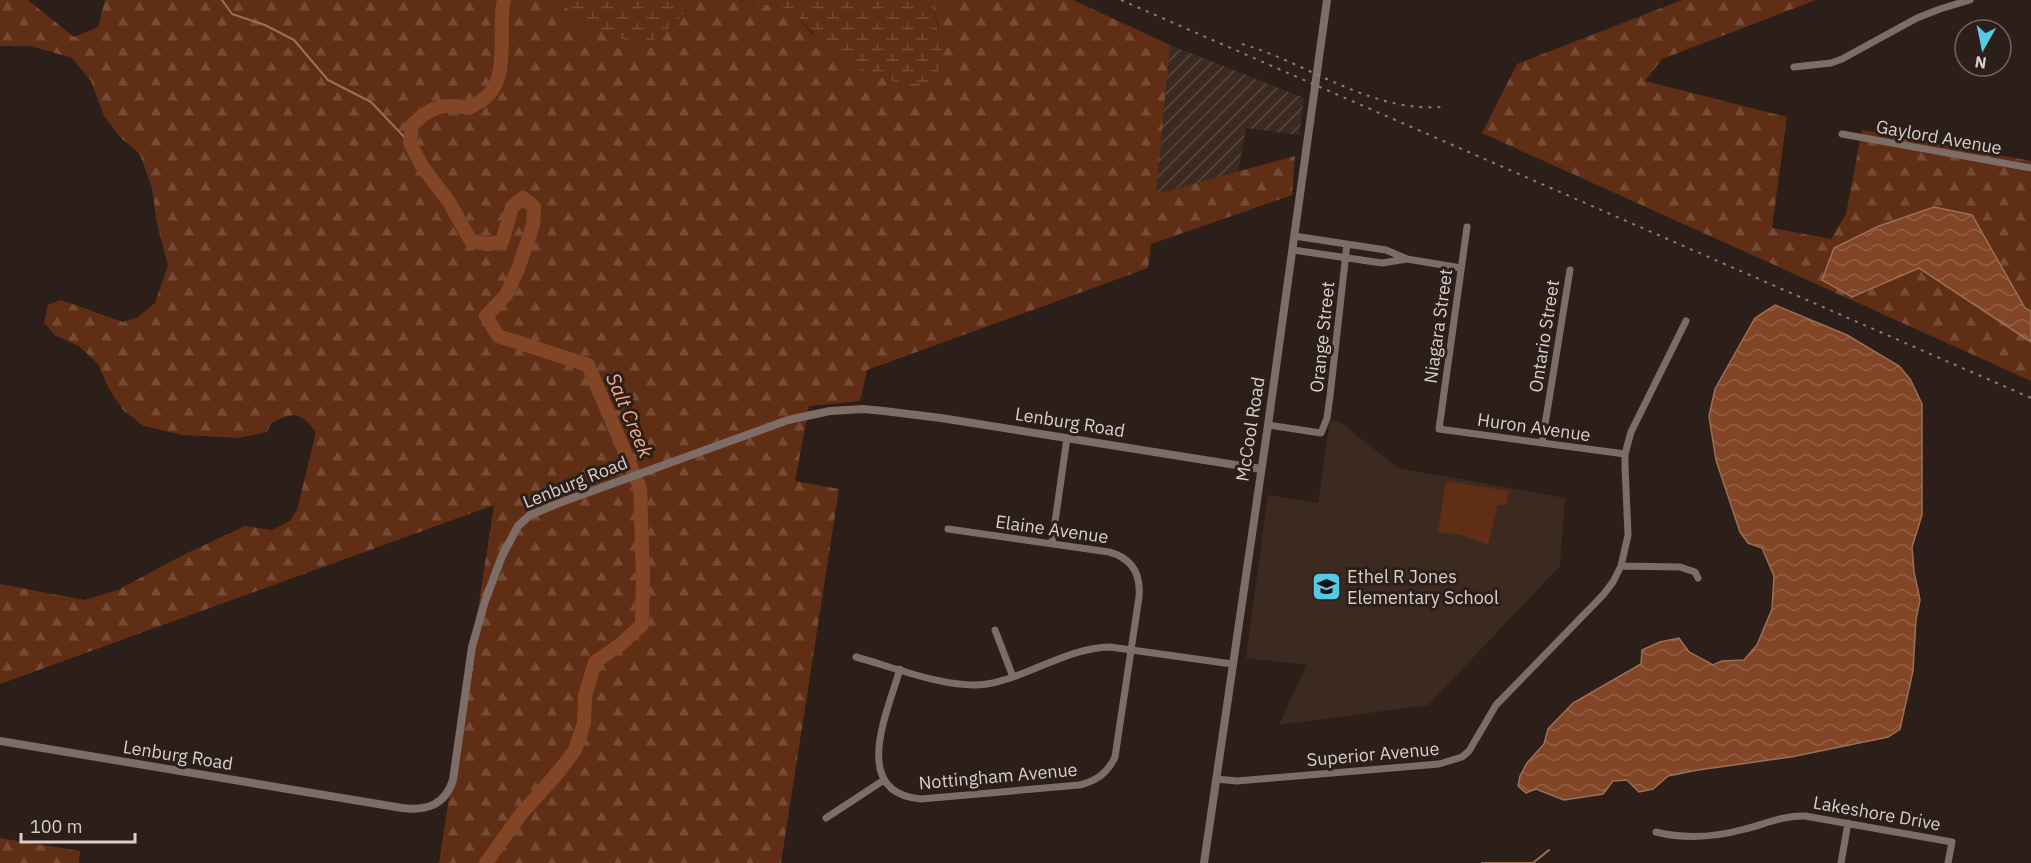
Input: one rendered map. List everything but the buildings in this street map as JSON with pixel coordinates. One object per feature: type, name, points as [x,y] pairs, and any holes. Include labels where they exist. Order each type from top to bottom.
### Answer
[{"type":"street","name":"McCool Road","points":[[1204,863],[1327,0]]},
{"type":"street","points":[[1794,67],[1831,63],[1842,59],[1917,18],[1970,0]]},
{"type":"street","name":"Gaylord Avenue","points":[[1842,134],[2031,168]]},
{"type":"street","name":"Niagara Street","points":[[1439,429],[1467,227]]},
{"type":"street","points":[[1294,236],[1386,250],[1407,259],[1461,268]]},
{"type":"street","name":"Orange Street","points":[[1268,425],[1321,433],[1327,418],[1347,244]]},
{"type":"street","points":[[1293,250],[1382,263],[1407,259]]},
{"type":"street","name":"Ontario Street","points":[[1542,443],[1570,270]]},
{"type":"street","name":"Superior Avenue","points":[[1216,779],[1237,781],[1439,764],[1462,757],[1474,743],[1496,705],[1604,595],[1621,566],[1628,520],[1625,454],[1630,432],[1686,321]]},
{"type":"street","name":"Lenburg Road","points":[[0,741],[418,810],[434,806],[446,796],[453,780],[469,663],[476,633],[499,565],[514,532],[524,520],[539,511],[788,420],[813,413],[844,409],[864,409],[941,418],[1261,469]]},
{"type":"street","name":"Huron Avenue","points":[[1439,429],[1625,454]]},
{"type":"street","points":[[1052,543],[1067,438]]},
{"type":"street","name":"Elaine Avenue","points":[[948,529],[1052,543],[1123,556],[1135,569],[1140,587],[1132,650]]},
{"type":"street","points":[[1621,566],[1680,567],[1695,572],[1698,578]]},
{"type":"street","points":[[995,630],[1013,677]]},
{"type":"street","points":[[856,657],[961,685],[985,685],[1087,650],[1110,647],[1232,664]]},
{"type":"street","name":"Nottingham Avenue","points":[[884,780],[897,793],[921,800],[1079,785],[1098,779],[1111,766],[1115,757],[1132,650]]},
{"type":"street","points":[[826,818],[884,780],[879,770],[878,753],[900,669]]},
{"type":"street","name":"Lakeshore Drive","points":[[1656,832],[1677,837],[1724,833],[1797,815],[1952,842],[1948,863]]},
{"type":"street","points":[[1841,863],[1848,823]]},
{"type":"shaded area","points":[[1170,45],[1304,98],[1299,135],[1246,128],[1238,172],[1155,194]]},
{"type":"shaded area","points":[[1330,420],[1340,422],[1398,468],[1565,498],[1560,566],[1428,705],[1279,725],[1307,665],[1246,658],[1268,495],[1318,503]]},
{"type":"green space","points":[[0,0],[28,0],[74,37],[98,27],[105,0],[560,0],[582,26],[675,23],[694,0],[738,0],[791,9],[813,35],[939,31],[932,0],[1073,0],[1170,45],[1156,194],[1295,156],[1292,195],[1151,244],[1148,268],[867,370],[860,401],[809,406],[795,481],[839,489],[781,863],[439,863],[494,505],[0,684],[0,584],[84,600],[118,590],[181,556],[245,526],[272,530],[290,521],[297,510],[316,432],[305,420],[291,415],[271,423],[267,432],[239,438],[182,435],[144,426],[124,411],[109,389],[98,364],[79,346],[56,336],[44,323],[48,305],[61,300],[123,322],[138,317],[155,303],[168,265],[157,224],[152,188],[140,154],[121,138],[104,116],[91,81],[72,58],[31,46],[0,46]]},
{"type":"green space","points":[[560,0],[694,0],[675,23],[645,46],[582,26]]},
{"type":"green space","points":[[738,0],[932,0],[944,61],[931,83],[906,84],[885,79],[869,73],[840,56],[791,9]]},
{"type":"green space","points":[[1682,0],[1816,0],[1662,59],[1645,81],[1787,117],[1772,228],[1831,239],[1846,214],[1862,130],[2031,161],[2031,311],[2025,308],[1972,216],[1934,207],[1879,226],[1834,248],[1853,297],[1919,268],[2031,342],[2031,381],[1482,133],[1517,64]]},
{"type":"green space","points":[[1446,481],[1508,491],[1506,505],[1498,505],[1488,545],[1460,535],[1438,532]]},
{"type":"green space","points":[[0,838],[80,851],[79,863],[0,863]]},
{"type":"water","points":[[1934,207],[1972,215],[2025,308],[2031,311],[2031,342],[1919,268],[1852,297],[1822,280],[1834,248],[1879,226]]},
{"type":"water","points":[[1775,305],[1847,335],[1899,366],[1910,379],[1922,404],[1922,515],[1912,547],[1920,600],[1916,619],[1913,671],[1900,729],[1888,737],[1791,757],[1668,776],[1653,789],[1639,792],[1627,780],[1613,781],[1603,794],[1564,800],[1536,789],[1526,793],[1518,786],[1520,776],[1527,763],[1544,744],[1548,729],[1573,703],[1641,664],[1642,650],[1660,642],[1679,638],[1689,652],[1713,665],[1722,661],[1744,660],[1757,645],[1772,609],[1774,576],[1762,548],[1748,543],[1740,532],[1716,460],[1709,416],[1715,389],[1755,318]]},
{"type":"waterway","points":[[222,0],[232,14],[265,25],[294,40],[328,80],[371,102],[410,143]]},
{"type":"waterway","name":"Salt Creek","points":[[486,863],[521,814],[575,750],[584,723],[585,696],[595,662],[621,644],[642,625],[640,488],[588,365],[498,336],[486,316],[506,295],[518,269],[533,225],[534,207],[523,198],[512,207],[502,242],[488,244],[471,241],[449,202],[422,166],[410,143],[412,125],[425,114],[444,106],[469,108],[486,97],[495,86],[501,63],[504,0]]},
{"type":"waterway","points":[[1482,863],[1533,863],[1549,850]]},
{"type":"railway","points":[[1121,0],[2031,398]]},
{"type":"railway","points":[[1242,44],[1389,102],[1414,107],[1441,107]]},
{"type":"place","name":"Ethel R Jones Elementary School","points":[[1326,586]]}]
